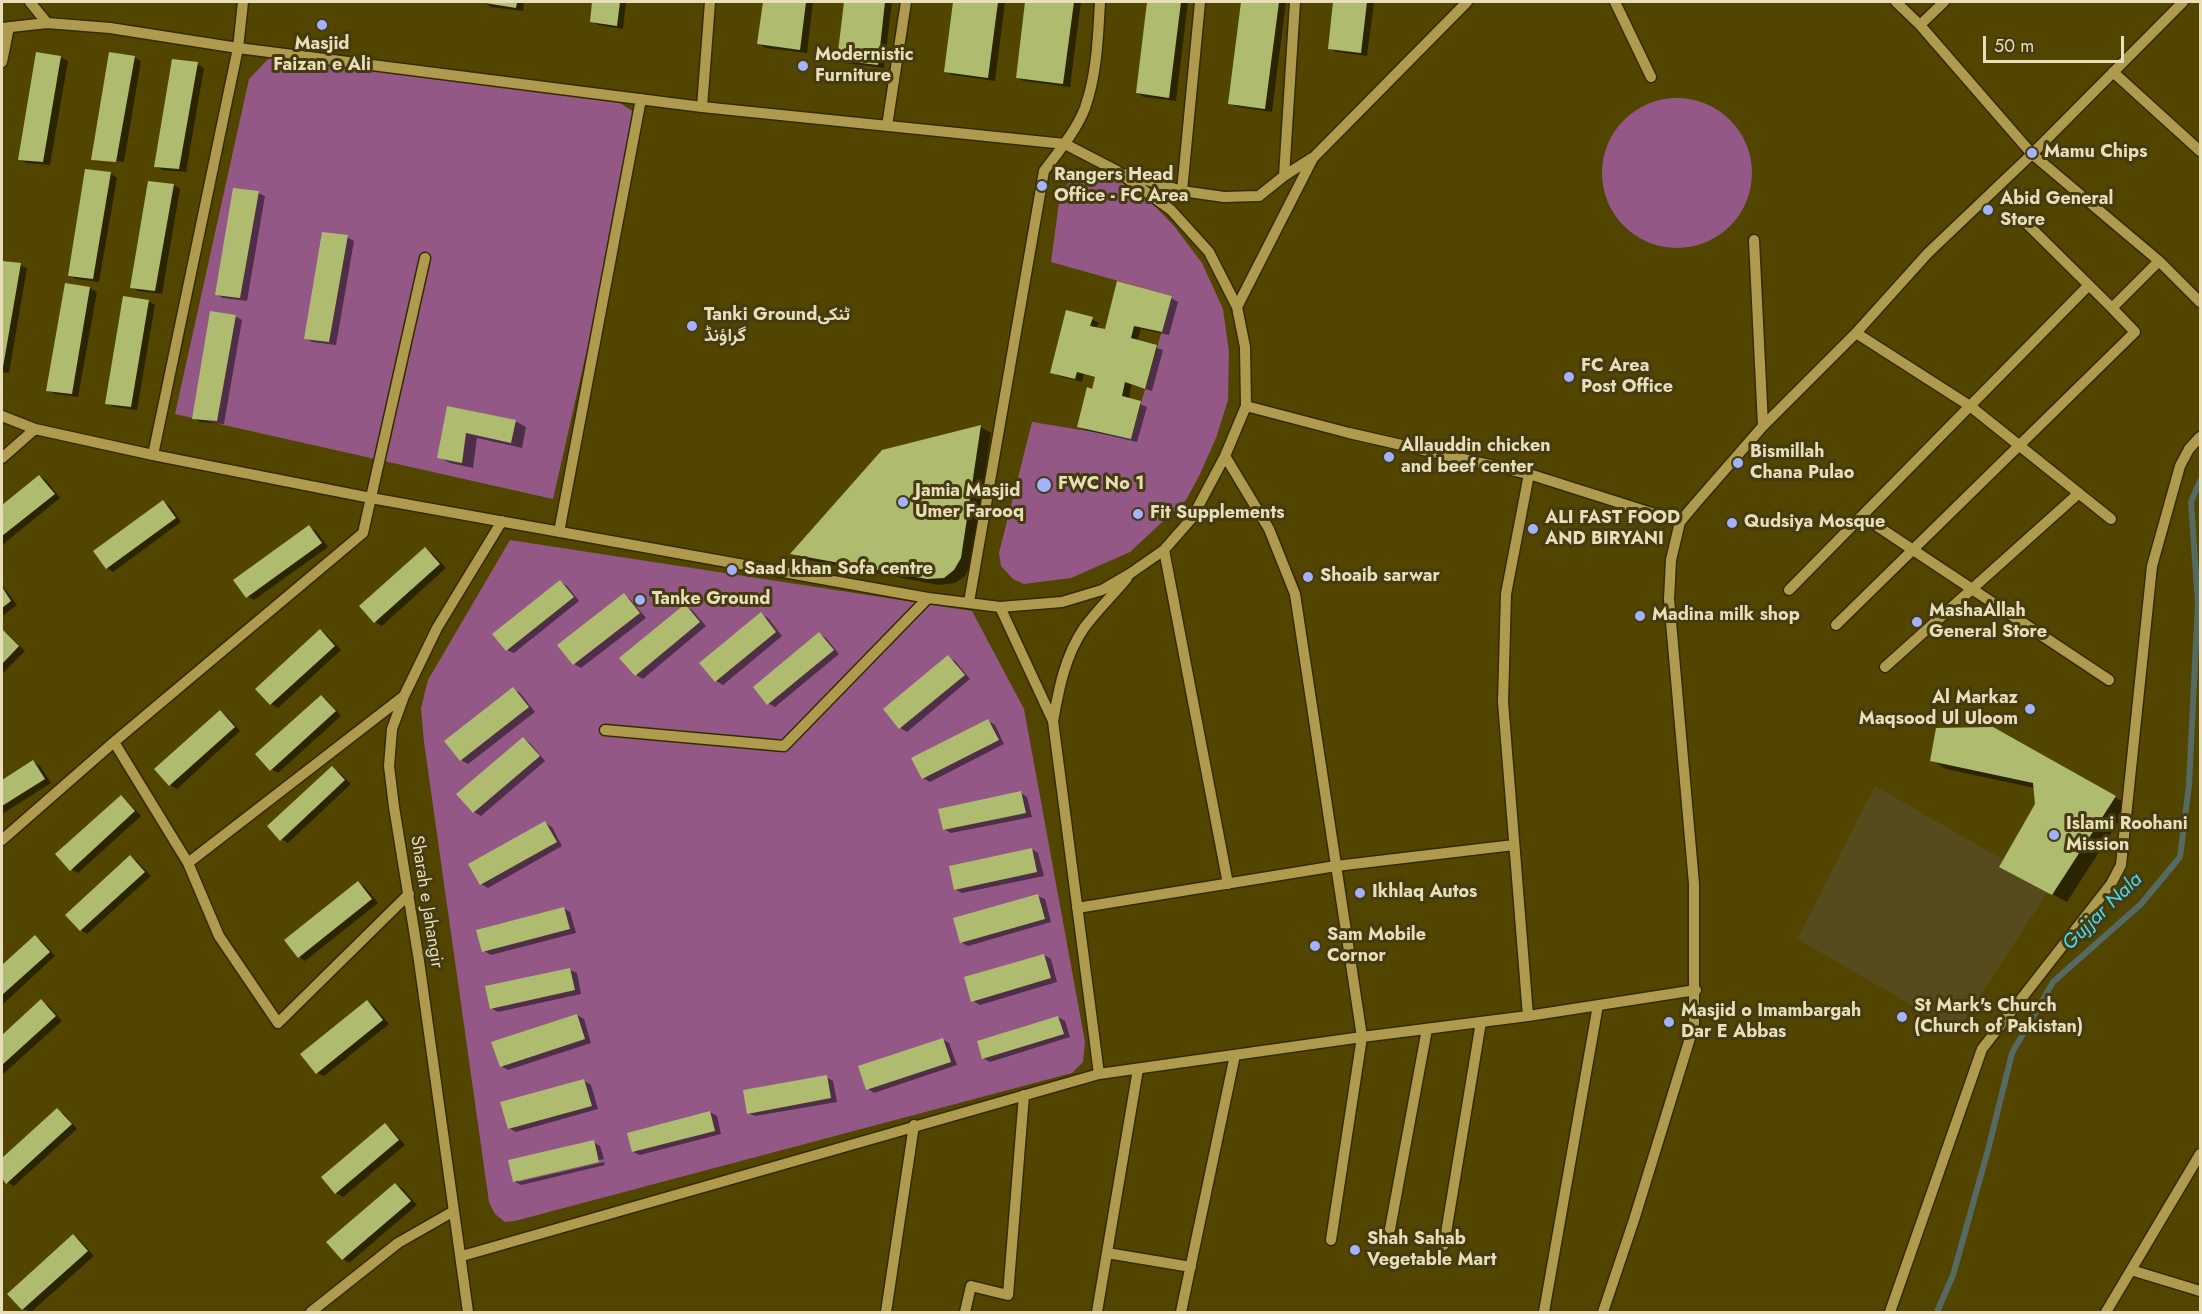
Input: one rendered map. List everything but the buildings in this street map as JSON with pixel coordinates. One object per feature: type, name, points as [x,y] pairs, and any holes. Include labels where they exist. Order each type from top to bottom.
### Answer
[{"type":"street","points":[[30,2],[47,23]]},
{"type":"street","points":[[153,455],[238,48],[243,2]]},
{"type":"street","points":[[702,107],[710,2]]},
{"type":"street","points":[[887,126],[906,2]]},
{"type":"street","points":[[969,602],[1044,171],[1065,144],[1084,108],[1097,57],[1100,2]]},
{"type":"street","points":[[1182,191],[1200,2]]},
{"type":"street","points":[[1284,176],[1295,2]]},
{"type":"street","points":[[1118,171],[1182,191],[1224,197],[1260,196],[1284,176],[1313,158],[1467,2]]},
{"type":"street","points":[[1614,2],[1651,77]]},
{"type":"street","points":[[1896,2],[1920,25],[2032,153],[2159,261],[2200,302]]},
{"type":"street","points":[[1920,25],[1944,2]]},
{"type":"street","points":[[1603,1312],[1694,1025],[1696,990],[1694,884],[1669,598],[1671,560],[1680,522],[1763,426],[1856,333],[1928,253],[2183,2]]},
{"type":"street","points":[[2,62],[5,28],[47,23],[110,28],[238,48],[702,107],[1065,144],[1118,171],[1171,210],[1209,252],[1237,307],[1245,347],[1246,406],[1225,456],[1192,518],[1164,550],[1102,590],[1062,602],[1000,607],[928,598],[371,498],[34,429],[2,416]]},
{"type":"street","points":[[2112,72],[2200,151]]},
{"type":"street","points":[[559,532],[641,99]]},
{"type":"street","points":[[1237,307],[1313,158]]},
{"type":"street","points":[[1836,625],[2135,332],[2022,219]]},
{"type":"street","points":[[1754,240],[1763,426]]},
{"type":"street","points":[[2,840],[114,742],[363,533],[425,258]]},
{"type":"street","points":[[2112,308],[2159,261]]},
{"type":"street","points":[[1789,590],[2089,285]]},
{"type":"street","points":[[1856,333],[1970,406],[2111,519]]},
{"type":"street","points":[[1246,406],[1349,433],[1529,474],[1680,522]]},
{"type":"street","points":[[2,458],[34,429]]},
{"type":"street","points":[[1890,1312],[1982,1049],[2111,884],[2121,865],[2152,566],[2180,466],[2189,449],[2200,437]]},
{"type":"street","points":[[1225,456],[1269,530],[1295,594],[1362,1037],[1331,1240]]},
{"type":"street","points":[[1528,1016],[1503,702],[1506,594],[1529,474]]},
{"type":"street","points":[[1885,667],[2079,493]]},
{"type":"street","points":[[1862,516],[2109,680]]},
{"type":"street","name":"Sharah e Jahangir","points":[[468,1312],[462,1256],[389,766],[392,729],[404,696],[437,628],[502,521]]},
{"type":"street","points":[[1164,550],[1228,884]]},
{"type":"street","points":[[1099,1074],[1053,721],[1068,656],[1084,628],[1131,573]]},
{"type":"street","points":[[604,730],[784,746],[928,598]]},
{"type":"street","points":[[1000,607],[1053,721]]},
{"type":"street","points":[[188,863],[404,696]]},
{"type":"street","points":[[114,742],[188,863],[219,936],[278,1023],[409,894]]},
{"type":"street","points":[[1077,908],[1336,866],[1514,844]]},
{"type":"street","points":[[462,1256],[1099,1074],[1528,1016],[1696,990]]},
{"type":"street","points":[[1544,1312],[1598,1005]]},
{"type":"street","points":[[1444,1245],[1482,1022]]},
{"type":"street","points":[[1390,1229],[1427,1029]]},
{"type":"street","points":[[1181,1312],[1235,1055]]},
{"type":"street","points":[[1097,1312],[1138,1069]]},
{"type":"street","points":[[965,1312],[971,1286],[1008,1295],[1024,1095]]},
{"type":"street","points":[[886,1312],[914,1125]]},
{"type":"street","points":[[2106,1312],[2200,1154]]},
{"type":"street","points":[[311,1312],[398,1243],[454,1212]]},
{"type":"street","points":[[1107,1253],[1191,1267]]},
{"type":"street","points":[[2132,1270],[2200,1291]]},
{"type":"shaded area","points":[[274,53],[594,96],[620,103],[640,116],[553,499],[175,414],[249,79]]},
{"type":"shaded area","points":[[1677,98],[1706,103],[1719,110],[1730,120],[1740,131],[1747,144],[1752,173],[1747,202],[1740,215],[1730,226],[1719,236],[1706,243],[1677,248],[1648,243],[1635,236],[1624,226],[1614,215],[1607,202],[1602,173],[1607,144],[1614,131],[1624,120],[1635,110],[1648,103]]},
{"type":"shaded area","points":[[1092,168],[1118,175],[1152,203],[1174,226],[1202,263],[1223,309],[1229,352],[1228,400],[1216,438],[1186,500],[1130,552],[1071,578],[1024,584],[1013,579],[1001,566],[999,553],[1032,422],[1131,438],[1172,296],[1051,262],[1060,195],[1073,177]]},
{"type":"shaded area","points":[[510,540],[972,611],[1024,709],[1085,1042],[1083,1062],[1072,1073],[515,1221],[505,1222],[495,1214],[489,1202],[421,708],[428,680]]},
{"type":"shaded area","points":[[1875,786],[2051,887],[1957,1031],[1797,939]]},
{"type":"waterway","name":"Gujjar Nala","points":[[1937,1312],[1953,1275],[2012,1053],[2053,982],[2141,904],[2180,857],[2189,785],[2198,603],[2191,502],[2200,481]]},
{"type":"place","name":"Masjid Faizan e Ali","points":[[322,25]]},
{"type":"place","name":"Modernistic Furniture","points":[[803,66]]},
{"type":"place","name":"Mamu Chips","points":[[2032,153]]},
{"type":"place","name":"Rangers Head Office - FC Area","points":[[1042,186]]},
{"type":"place","name":"Abid General Store","points":[[1988,210]]},
{"type":"place","name":"Tanki Groundٹنکی گراؤنڈ","points":[[692,326]]},
{"type":"place","name":"FC Area Post Office","points":[[1569,377]]},
{"type":"place","name":"Allauddin chicken and beef center","points":[[1389,457]]},
{"type":"place","name":"Bismillah Chana Pulao","points":[[1738,463]]},
{"type":"place","name":"FWC No 1","points":[[1044,485]]},
{"type":"place","name":"Jamia Masjid Umer Farooq","points":[[903,502]]},
{"type":"place","name":"Fit Supplements","points":[[1138,514]]},
{"type":"place","name":"Qudsiya Mosque","points":[[1732,523]]},
{"type":"place","name":"ALI FAST FOOD AND BIRYANI","points":[[1533,529]]},
{"type":"place","name":"Saad khan Sofa centre","points":[[732,570]]},
{"type":"place","name":"Shoaib sarwar","points":[[1308,577]]},
{"type":"place","name":"Tanke Ground","points":[[640,600]]},
{"type":"place","name":"Madina milk shop","points":[[1640,616]]},
{"type":"place","name":"MashaAllah General Store","points":[[1917,622]]},
{"type":"place","name":"Al Markaz Maqsood Ul Uloom","points":[[2030,709]]},
{"type":"place","name":"Islami Roohani Mission","points":[[2054,835]]},
{"type":"place","name":"Ikhlaq Autos","points":[[1360,893]]},
{"type":"place","name":"Sam Mobile Cornor","points":[[1315,946]]},
{"type":"place","name":"St Mark's Church (Church of Pakistan)","points":[[1902,1017]]},
{"type":"place","name":"Masjid o Imambargah Dar E Abbas","points":[[1669,1022]]},
{"type":"place","name":"Shah Sahab Vegetable Mart","points":[[1355,1250]]}]
